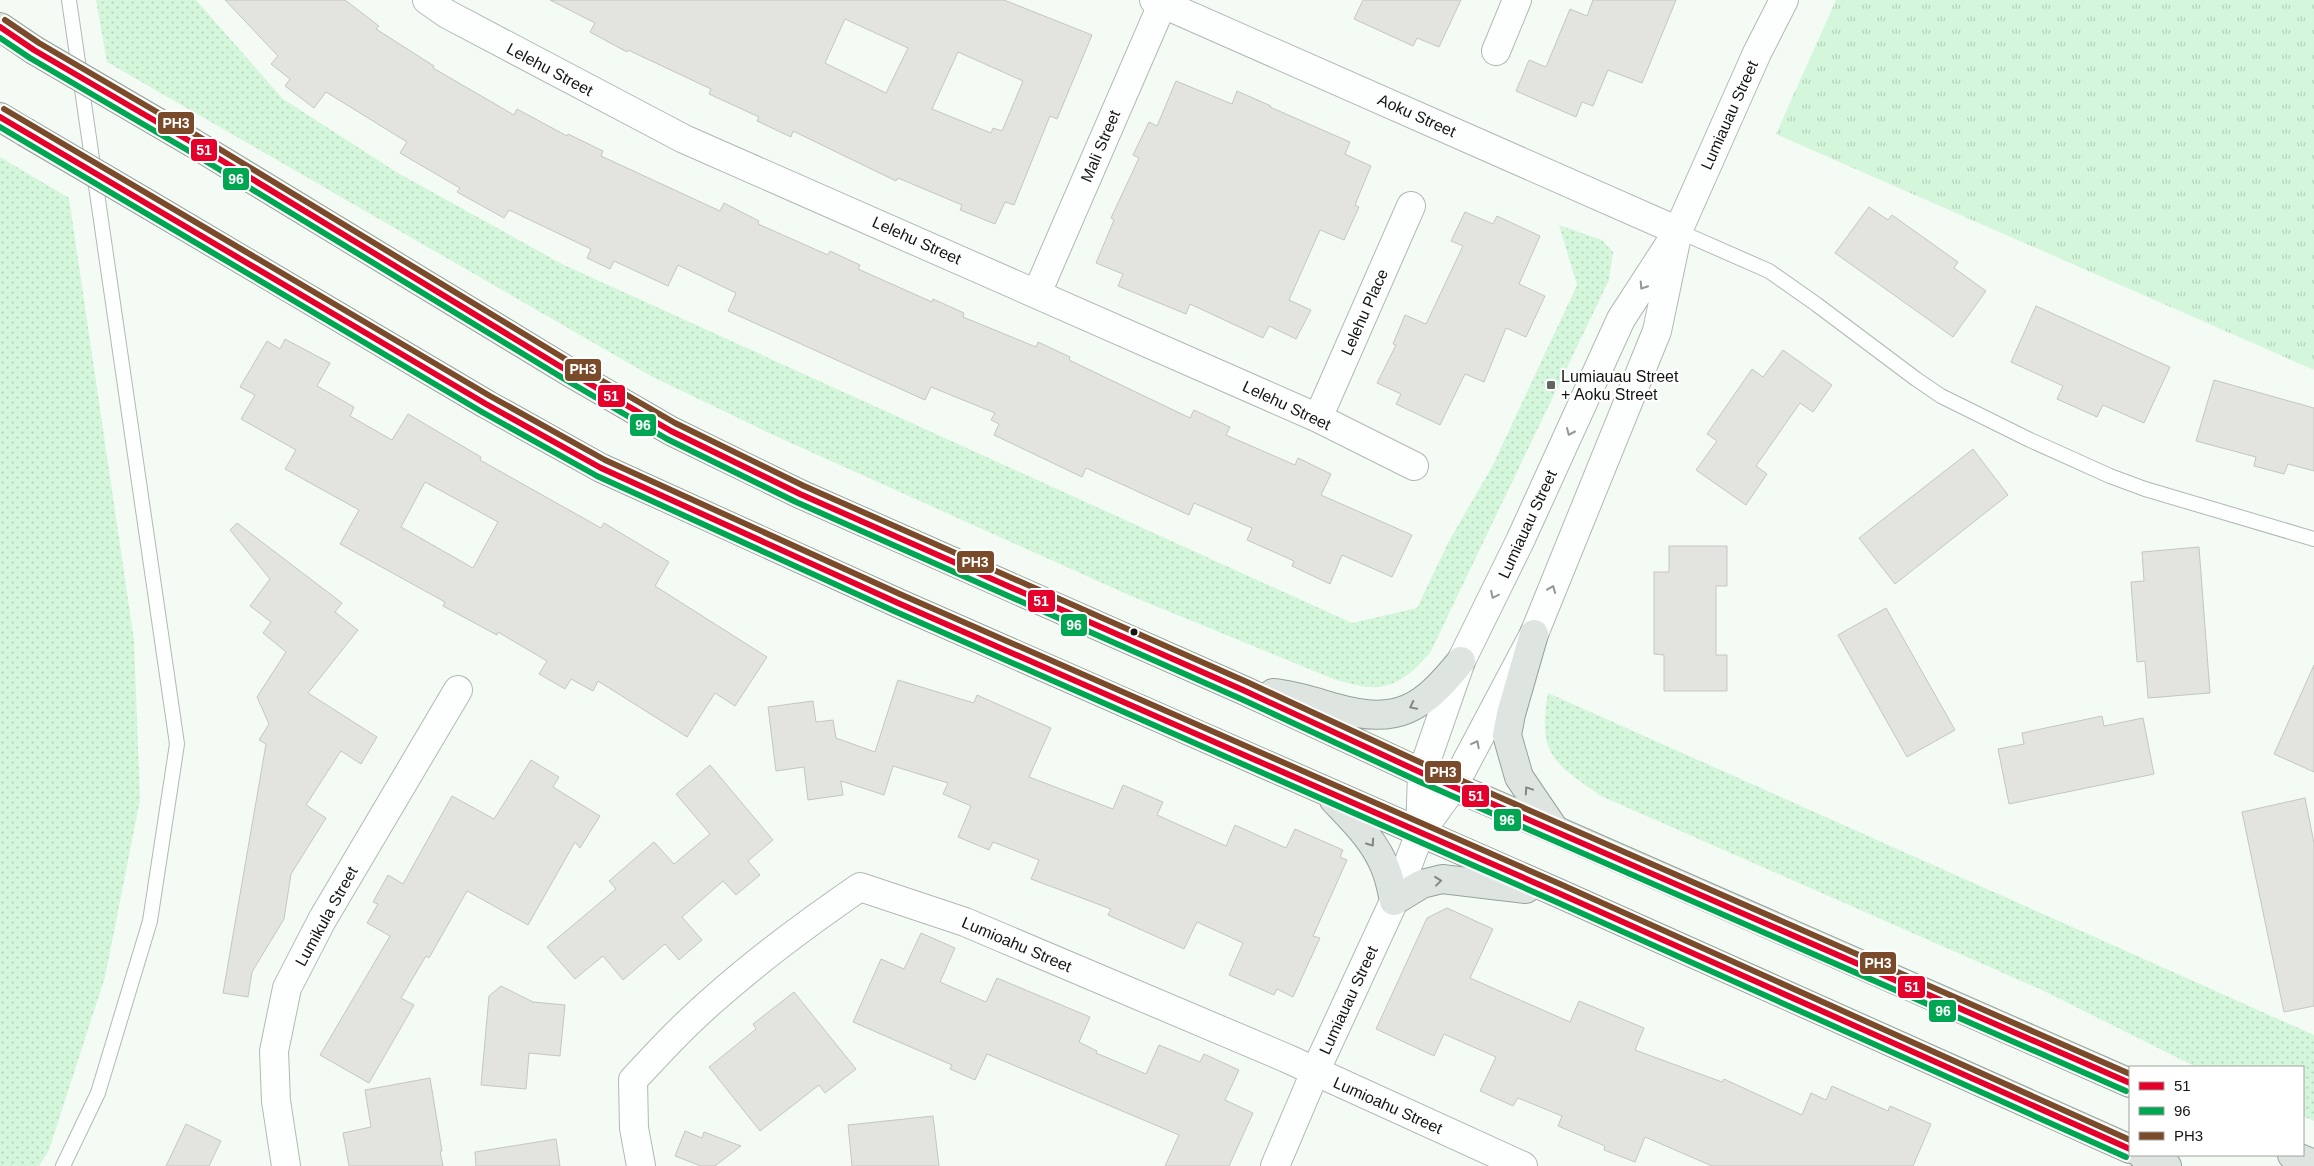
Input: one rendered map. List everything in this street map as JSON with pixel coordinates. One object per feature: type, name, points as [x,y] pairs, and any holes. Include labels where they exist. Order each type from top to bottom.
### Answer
[{"type":"main road","points":[[0,27],[34,50],[193,143],[571,373],[671,431],[800,494],[1243,690],[1422,774],[1555,830],[2129,1083]]},
{"type":"main road","points":[[0,117],[486,404],[601,468],[695,512],[1556,892],[2129,1150]]},
{"type":"main road","points":[[1534,634],[1511,714],[1507,735],[1519,777],[1555,830]]},
{"type":"main road","points":[[1243,690],[1290,694],[1339,709],[1379,717],[1408,709],[1424,700],[1439,688],[1461,661]]},
{"type":"main road","points":[[1328,793],[1378,852],[1386,870],[1394,901],[1422,884],[1442,879],[1556,892]]},
{"type":"main road","points":[[2144,1156],[2167,1166]]},
{"type":"main road","points":[[2294,1156],[2314,1164]]},
{"type":"street","name":"Lelehu Street","points":[[427,0],[447,14],[684,139],[1037,292],[1318,418],[1414,466]]},
{"type":"street","points":[[1496,51],[1517,0]]},
{"type":"street","name":"Lumiauau Street","points":[[1420,833],[1422,774],[1461,661],[1520,542],[1622,319],[1678,231],[1757,52],[1784,0]]},
{"type":"street","name":"Mali Street","points":[[1037,292],[1160,1]]},
{"type":"street","name":"Aoku Street","points":[[1160,1],[1678,231]]},
{"type":"street","name":"Lelehu Place","points":[[1318,418],[1412,206]]},
{"type":"street","name":"Lumiauau Street","points":[[1275,1166],[1315,1072],[1394,901],[1420,833],[1453,787],[1534,634],[1657,330],[1678,231]]},
{"type":"street","name":"Lumikula Street","points":[[286,1166],[276,1101],[274,1051],[287,988],[322,920],[458,690]]},
{"type":"street","name":"Lumioahu Street","points":[[641,1166],[634,1128],[633,1080],[677,1034],[749,969],[811,921],[860,887],[965,922],[1315,1072],[1522,1166]]},
{"type":"lane","points":[[63,1166],[98,1093],[150,921],[178,744],[69,0]]},
{"type":"lane","points":[[1678,231],[1769,272],[1802,293],[1928,388],[2030,440],[2110,476],[2145,489],[2314,539]]},
{"type":"green space","points":[[96,0],[196,0],[283,99],[398,173],[564,265],[1352,623],[1417,608],[1449,541],[1493,465],[1577,285],[1559,225],[1602,240],[1613,252],[1609,280],[1431,651],[1405,677],[1379,687],[1362,686],[1336,680],[1131,596],[771,434],[651,376],[107,62]]},
{"type":"green space","points":[[1836,0],[2314,0],[2314,370],[1776,134]]},
{"type":"green space","points":[[0,157],[69,198],[134,640],[140,800],[105,977],[49,1150],[39,1166],[0,1166]]},
{"type":"green space","points":[[1548,693],[2314,1035],[2314,1121],[2304,1116],[2304,1066],[2194,1066],[2042,990],[1601,796],[1571,775],[1553,755],[1545,731]]},
{"type":"building","points":[[225,0],[345,0],[379,26],[376,29],[434,66],[433,68],[514,115],[517,109],[567,136],[568,134],[603,151],[601,156],[720,211],[724,203],[759,221],[758,224],[828,255],[830,251],[860,265],[858,269],[932,302],[933,299],[964,313],[963,317],[1036,347],[1038,342],[1070,357],[1069,360],[1190,418],[1194,410],[1230,427],[1226,435],[1295,465],[1298,458],[1331,474],[1321,495],[1412,535],[1392,577],[1342,555],[1330,584],[1292,566],[1294,561],[1247,540],[1252,528],[1194,503],[1189,515],[1086,468],[1082,477],[994,435],[999,424],[991,420],[995,413],[931,387],[925,400],[728,311],[736,293],[678,265],[668,286],[614,261],[610,269],[587,258],[591,249],[509,210],[504,218],[457,192],[460,188],[400,153],[407,142],[326,92],[314,108],[285,86],[290,79],[271,64],[278,56]]},
{"type":"building","points":[[550,0],[1004,0],[1092,35],[1057,119],[1050,116],[1014,205],[1005,202],[995,224],[960,210],[962,205],[898,178],[896,181],[793,131],[791,137],[757,121],[759,117],[709,94],[711,89],[628,50],[627,52],[590,32],[595,23]],"holes":[[[845,19],[908,48],[886,93],[825,63]],[[958,52],[1023,81],[1002,131],[993,128],[991,133],[932,109]]]},
{"type":"building","points":[[1363,0],[1461,0],[1439,47],[1417,38],[1413,46],[1354,19]]},
{"type":"building","points":[[1593,0],[1676,0],[1642,83],[1608,70],[1593,106],[1582,102],[1576,117],[1516,91],[1529,60],[1546,67],[1570,9],[1587,16]]},
{"type":"building","points":[[1176,81],[1232,104],[1237,91],[1350,142],[1345,154],[1371,166],[1355,205],[1359,207],[1344,240],[1320,230],[1289,300],[1311,310],[1296,339],[1269,326],[1263,338],[1190,304],[1186,314],[1118,286],[1123,274],[1096,263],[1114,220],[1111,218],[1139,158],[1133,155],[1149,122],[1157,126]]},
{"type":"building","points":[[1869,207],[1888,220],[1892,215],[1958,262],[1954,268],[1986,291],[1953,337],[1835,253]]},
{"type":"building","points":[[1465,212],[1493,224],[1497,216],[1540,236],[1519,284],[1545,296],[1526,337],[1506,328],[1484,382],[1465,374],[1440,425],[1396,404],[1401,394],[1377,383],[1396,345],[1393,344],[1405,315],[1426,324],[1463,246],[1451,241]]},
{"type":"building","points":[[2036,306],[2170,367],[2144,423],[2103,405],[2097,417],[2057,399],[2063,386],[2011,362]]},
{"type":"building","points":[[285,339],[330,363],[317,386],[354,407],[350,416],[392,440],[408,414],[481,457],[480,460],[601,528],[604,523],[669,562],[655,586],[767,657],[735,706],[715,693],[687,737],[598,681],[593,691],[571,679],[565,689],[539,674],[547,661],[498,632],[497,635],[443,606],[445,602],[340,544],[359,510],[285,469],[296,450],[241,419],[255,395],[240,387],[267,341],[280,349]],"holes":[[[425,482],[498,522],[473,568],[401,527]]]},
{"type":"building","points":[[1783,350],[1832,385],[1813,412],[1800,403],[1756,466],[1767,474],[1746,505],[1696,470],[1717,441],[1707,434],[1752,369],[1763,377]]},
{"type":"building","points":[[2214,380],[2314,408],[2314,471],[2288,464],[2284,474],[2254,466],[2256,457],[2196,441]]},
{"type":"building","points":[[1973,449],[2008,495],[1895,584],[1859,538]]},
{"type":"building","points":[[237,523],[342,603],[335,612],[358,630],[308,693],[377,737],[361,764],[341,751],[306,805],[326,818],[291,874],[284,919],[252,972],[248,997],[223,993],[266,744],[259,740],[269,724],[257,697],[286,652],[263,633],[271,622],[250,606],[270,579],[230,530]]},
{"type":"building","points":[[1669,546],[1727,546],[1727,586],[1716,586],[1716,655],[1727,655],[1727,691],[1664,691],[1664,655],[1654,654],[1654,572],[1669,572]]},
{"type":"building","points":[[2199,547],[2210,693],[2148,698],[2145,661],[2137,662],[2131,582],[2144,581],[2142,552]]},
{"type":"building","points":[[1886,608],[1955,730],[1907,757],[1838,635]]},
{"type":"building","points":[[2314,665],[2314,772],[2274,754]]},
{"type":"building","points":[[898,680],[974,703],[977,695],[1051,728],[1029,777],[1113,809],[1123,785],[1163,802],[1157,815],[1226,846],[1235,825],[1286,848],[1295,829],[1343,850],[1340,857],[1347,860],[1313,936],[1320,938],[1293,997],[1277,989],[1274,995],[1229,975],[1243,943],[1197,922],[1184,949],[1108,915],[1111,909],[1031,879],[1039,860],[993,842],[989,850],[958,837],[971,806],[943,794],[948,783],[893,766],[884,795],[841,781],[843,795],[808,800],[804,767],[776,771],[768,707],[813,701],[816,722],[833,720],[836,738],[875,752]]},
{"type":"building","points":[[2102,716],[2104,726],[2143,718],[2154,774],[2009,804],[1998,749],[2024,744],[2022,733]]},
{"type":"building","points":[[531,760],[559,777],[553,787],[600,816],[580,848],[575,842],[528,925],[467,891],[429,958],[426,956],[401,998],[414,1005],[369,1083],[320,1055],[390,936],[367,923],[378,904],[373,902],[388,875],[403,884],[452,796],[494,819]]},
{"type":"building","points":[[710,765],[773,840],[748,861],[760,875],[736,895],[723,881],[682,917],[702,940],[679,960],[665,944],[623,980],[603,956],[575,979],[547,947],[616,889],[609,881],[654,842],[674,864],[710,834],[676,794]]},
{"type":"building","points":[[2305,798],[2314,843],[2314,1006],[2284,1012],[2242,812]]},
{"type":"building","points":[[1447,908],[1493,929],[1470,978],[1570,1022],[1579,1001],[1644,1028],[1635,1050],[1722,1082],[1724,1079],[1802,1115],[1811,1093],[1826,1100],[1832,1086],[1888,1111],[1890,1106],[1931,1124],[1913,1166],[1712,1166],[1645,1137],[1635,1162],[1604,1150],[1605,1146],[1558,1126],[1562,1116],[1518,1098],[1513,1106],[1480,1091],[1496,1057],[1444,1034],[1434,1056],[1376,1029],[1427,918]]},
{"type":"building","points":[[921,933],[955,948],[940,982],[986,1002],[997,978],[1090,1017],[1079,1042],[1097,1051],[1096,1053],[1146,1074],[1159,1045],[1200,1062],[1204,1054],[1239,1070],[1225,1100],[1253,1113],[1229,1166],[1165,1166],[1179,1135],[987,1054],[975,1080],[950,1069],[952,1065],[853,1022],[881,959],[904,969]]},
{"type":"building","points":[[501,986],[533,1002],[565,1005],[560,1056],[529,1053],[526,1089],[481,1085],[489,996]]},
{"type":"building","points":[[794,992],[856,1069],[825,1093],[819,1085],[760,1131],[709,1067],[756,1029],[753,1024]]},
{"type":"building","points":[[430,1078],[443,1166],[349,1166],[343,1133],[371,1127],[365,1090]]},
{"type":"building","points":[[933,1116],[939,1166],[852,1166],[848,1125]]},
{"type":"building","points":[[186,1124],[221,1141],[209,1166],[166,1166]]},
{"type":"building","points":[[685,1131],[702,1138],[704,1132],[741,1146],[715,1166],[701,1166],[675,1156]]},
{"type":"building","points":[[556,1139],[560,1166],[476,1166],[475,1152]]},
{"type":"transit line","name":"PH3","points":[[5,20],[39,43],[198,136],[575,365],[675,423],[804,486],[1247,682],[1426,765],[2129,1074]]},
{"type":"transit line","name":"51","points":[[0,27],[34,50],[193,143],[571,373],[671,431],[800,494],[1243,690],[1422,773],[2129,1083]]},
{"type":"transit line","name":"96","points":[[0,38],[30,58],[189,151],[566,380],[667,439],[796,502],[1239,698],[1418,781],[2126,1091]]},
{"type":"transit line","name":"PH3","points":[[4,109],[490,396],[605,460],[902,595],[1560,884],[2129,1140]]},
{"type":"transit line","name":"51","points":[[0,117],[486,404],[601,468],[898,603],[1556,892],[2129,1149]]},
{"type":"transit line","name":"96","points":[[0,127],[482,412],[597,476],[894,611],[1552,900],[2126,1157]]},
{"type":"place","name":"Lumiauau Street + Aoku Street","points":[[1551,385]]}]
